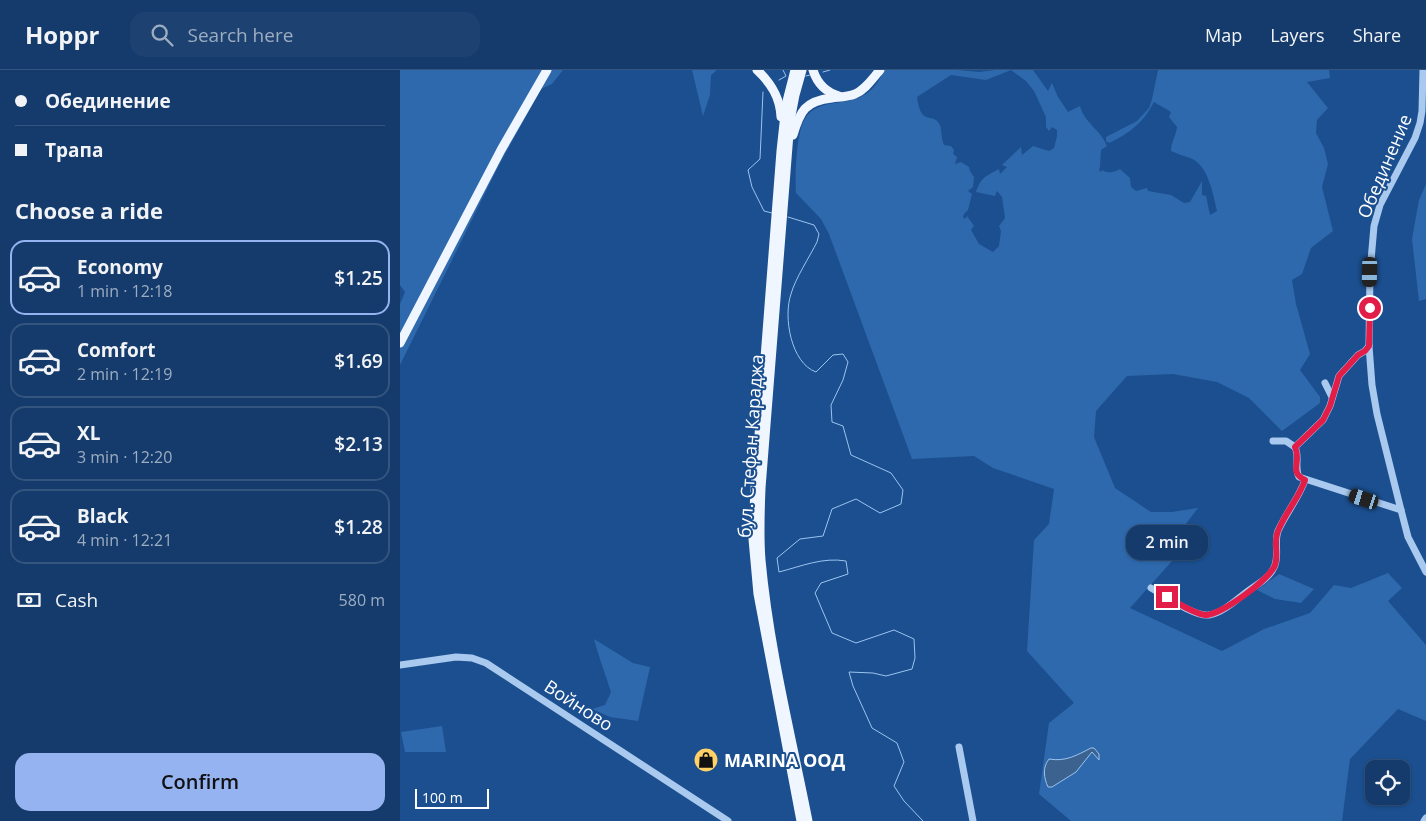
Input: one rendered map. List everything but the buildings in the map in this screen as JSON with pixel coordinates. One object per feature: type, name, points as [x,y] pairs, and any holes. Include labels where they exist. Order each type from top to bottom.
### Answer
[{"type":"main road","points":[[400,343],[501,150],[547,70]]},
{"type":"main road","points":[[756,70],[771,85],[778,102],[784,152]]},
{"type":"main road","name":"бул. Стефан Караджа","points":[[795,70],[786,105],[761,488],[760,548],[770,626],[808,821]]},
{"type":"main road","name":"бул. Стефан Караджа","points":[[801,821],[763,627],[753,539],[755,487],[784,152],[802,70]]},
{"type":"main road","points":[[813,70],[823,88],[833,94],[844,97]]},
{"type":"main road","points":[[871,80],[875,70]]},
{"type":"main road","points":[[784,152],[799,117],[805,108],[817,101],[844,97],[859,91],[880,70]]},
{"type":"street","name":"Обединение","points":[[1423,70],[1420,123],[1415,138],[1380,205],[1374,226],[1370,272],[1369,346],[1372,385],[1377,414],[1401,510],[1408,536],[1426,572]]},
{"type":"street","points":[[1295,447],[1323,420],[1339,376],[1369,346]]},
{"type":"street","points":[[1325,383],[1332,397]]},
{"type":"street","points":[[1273,441],[1286,441],[1295,447],[1298,457],[1296,471],[1299,477],[1401,510]]},
{"type":"street","points":[[1151,588],[1202,614],[1213,614],[1235,601],[1272,571],[1276,560],[1278,531],[1302,490],[1305,480]]},
{"type":"street","name":"Войново","points":[[400,665],[456,657],[472,658],[486,663],[728,821]]},
{"type":"street","points":[[959,747],[973,821]]},
{"type":"shaded area","points":[[400,70],[563,70],[552,84],[541,89],[499,165],[400,365],[400,304],[405,292],[400,285]]},
{"type":"shaded area","points":[[692,70],[717,70],[711,75],[710,95],[703,116]]},
{"type":"shaded area","points":[[884,70],[957,70],[979,72],[995,70],[1011,70],[1033,70],[1048,91],[1052,83],[1058,97],[1068,112],[1080,106],[1085,118],[1104,140],[1107,146],[1101,150],[1099,170],[1101,172],[1102,170],[1111,172],[1120,169],[1130,178],[1131,187],[1136,191],[1147,188],[1148,191],[1171,195],[1184,203],[1190,202],[1202,181],[1202,195],[1206,196],[1210,215],[1217,211],[1209,180],[1201,166],[1190,158],[1171,151],[1177,127],[1169,117],[1171,112],[1154,102],[1136,126],[1109,143],[1106,141],[1106,137],[1137,121],[1149,108],[1158,70],[1329,70],[1330,78],[1307,82],[1328,108],[1317,120],[1316,133],[1324,148],[1328,164],[1322,187],[1333,231],[1311,248],[1302,274],[1292,280],[1296,304],[1310,354],[1300,370],[1320,397],[1320,403],[1282,431],[1249,398],[1217,382],[1173,374],[1127,376],[1096,411],[1094,437],[1115,488],[1151,512],[1172,512],[1198,508],[1178,537],[1173,560],[1130,608],[1222,651],[1264,629],[1310,613],[1334,585],[1351,588],[1388,573],[1402,588],[1388,601],[1426,645],[1426,721],[1398,709],[1350,759],[1342,821],[1071,821],[1039,794],[1049,723],[1074,703],[1027,651],[1034,540],[1049,524],[1054,489],[993,468],[974,456],[912,459],[829,234],[821,219],[796,193],[798,142],[806,117],[814,109],[824,105],[856,99],[867,94],[876,84]],"holes":[[[1011,70],[1026,81],[1034,91],[1046,117],[1046,127],[1049,131],[1052,127],[1057,130],[1057,136],[1054,148],[1049,151],[1033,146],[1022,155],[1021,147],[1002,165],[1007,167],[1000,174],[999,169],[987,175],[980,183],[976,192],[995,196],[997,191],[1002,197],[1005,218],[999,226],[1001,231],[999,246],[993,252],[979,244],[971,230],[974,226],[967,216],[965,219],[963,217],[968,210],[972,194],[968,191],[973,187],[974,177],[969,167],[961,162],[955,164],[957,157],[953,154],[954,150],[951,146],[944,145],[940,125],[934,119],[924,116],[919,107],[917,97],[951,75],[986,80]],[[1094,748],[1099,754],[1099,760],[1092,751],[1076,772],[1052,787],[1048,787],[1044,773],[1049,759],[1066,759]]]},
{"type":"shaded area","points":[[1426,184],[1426,299],[1419,301],[1412,239],[1419,200]]},
{"type":"shaded area","points":[[1279,574],[1314,589],[1301,603],[1275,599],[1257,590]]},
{"type":"shaded area","points":[[594,639],[633,663],[650,667],[638,721],[610,717],[592,709],[605,705],[611,692]]},
{"type":"shaded area","points":[[442,726],[446,752],[405,752],[401,732]]},
{"type":"shaded area","points":[[1094,748],[1099,754],[1099,760],[1092,752],[1076,772],[1052,787],[1048,787],[1044,773],[1049,759],[1066,759]]},
{"type":"waterway","points":[[779,80],[786,76],[783,70]]},
{"type":"waterway","points":[[823,72],[830,70]]},
{"type":"waterway","points":[[806,76],[810,75]]},
{"type":"waterway","points":[[763,92],[760,159],[748,170],[752,187],[764,211],[772,213]]},
{"type":"waterway","points":[[788,217],[814,225],[819,234],[817,242],[791,294],[788,315],[791,338],[795,349],[807,367],[816,372],[833,355],[843,354],[848,362],[843,380],[831,405],[832,422],[843,426],[851,455],[891,473],[903,490],[901,504],[880,513],[856,499],[832,509],[823,536],[800,539],[777,558],[779,572],[821,561],[846,561],[848,574],[821,583],[815,593],[832,633],[856,643],[894,630],[914,639],[915,658],[912,669],[886,676],[873,673],[849,672],[853,686],[872,728],[897,743],[904,762],[894,786],[904,801],[923,821]]},
{"type":"place","name":"MARINA ООД","points":[[706,760]]},
{"type":"route","points":[[1167,597],[1199,613],[1210,615],[1235,601],[1272,571],[1276,560],[1278,531],[1302,490],[1305,480],[1299,477],[1296,471],[1298,452],[1295,447],[1323,420],[1330,406],[1339,376],[1369,346],[1370,308]]}]
